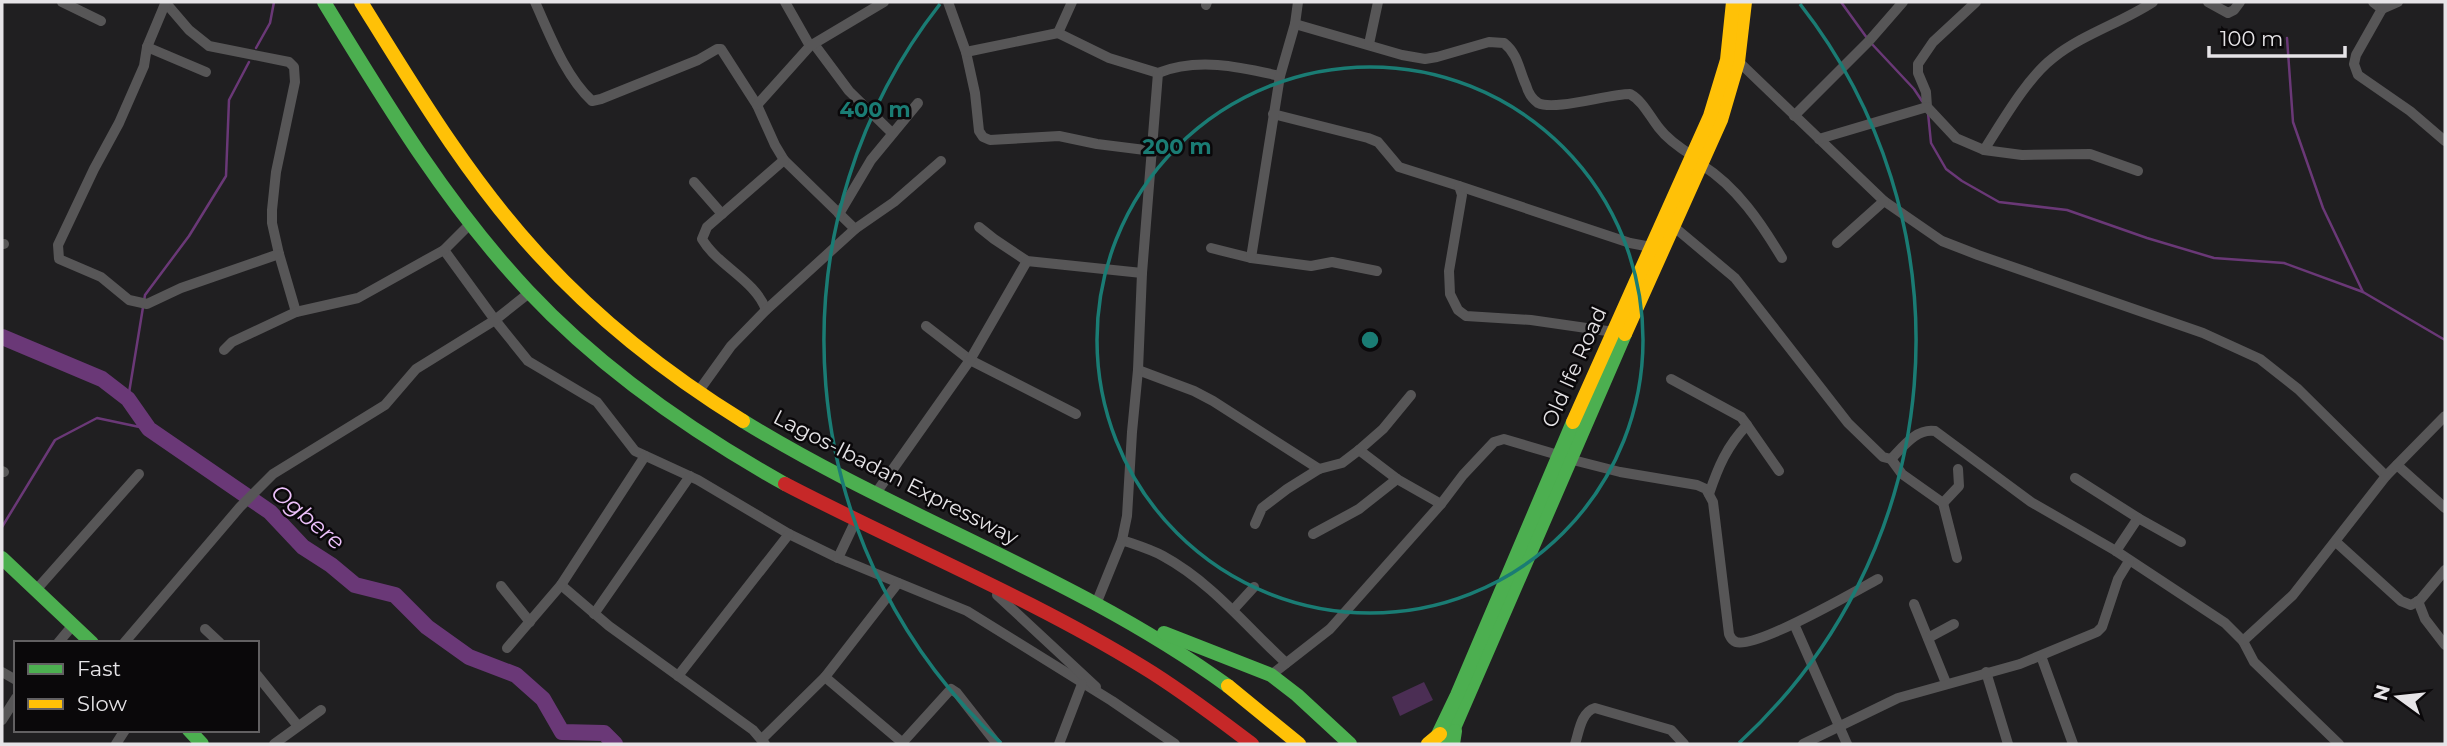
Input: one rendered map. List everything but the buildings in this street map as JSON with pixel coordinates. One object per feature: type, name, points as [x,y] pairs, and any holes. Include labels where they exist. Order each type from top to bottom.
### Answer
[{"type":"main road","points":[[324,2],[414,144],[471,223],[529,293],[619,374],[675,415],[782,483],[1034,607],[1155,675],[1204,706],[1252,744]]},
{"type":"main road","name":"Lagos-Ibadan Expressway","points":[[361,2],[482,186],[567,286],[614,326],[698,392],[791,450],[1096,604],[1196,662],[1247,699],[1299,744]]},
{"type":"main road","name":"Old Ife Road","points":[[1440,741],[1563,457],[1673,226],[1698,160],[1723,79],[1733,2]]},
{"type":"main road","name":"Old Ife Road","points":[[1576,430],[1651,247],[1698,160],[1734,82],[1739,62],[1745,2]]},
{"type":"main road","name":"Old Ife Road","points":[[1440,741],[1454,737],[1563,457]]},
{"type":"main road","points":[[2,558],[90,641]]},
{"type":"main road","points":[[1132,623],[1271,675],[1350,744]]},
{"type":"main road","points":[[1428,744],[1440,741]]},
{"type":"street","points":[[62,2],[101,22]]},
{"type":"street","points":[[535,2],[562,60],[592,101],[721,49],[757,104],[784,160],[855,229]]},
{"type":"street","points":[[785,2],[812,45],[849,91],[892,133]]},
{"type":"street","points":[[757,104],[812,45],[884,2]]},
{"type":"street","points":[[948,2],[966,52],[975,93],[979,131],[983,137],[1059,136],[1153,151]]},
{"type":"street","points":[[1058,33],[1072,2]]},
{"type":"street","points":[[1251,258],[1273,114],[1298,2]]},
{"type":"street","points":[[1368,44],[1378,2]]},
{"type":"street","points":[[1794,116],[1869,41],[1903,2]]},
{"type":"street","points":[[1976,2],[1933,42],[1918,64],[1927,107],[1956,138],[1984,150],[2022,155],[2090,154],[2138,171]]},
{"type":"street","points":[[1984,150],[2014,104],[2051,59],[2074,43],[2153,2]]},
{"type":"street","points":[[2208,2],[2228,13],[2240,2]]},
{"type":"street","points":[[2373,2],[2382,9]]},
{"type":"street","points":[[2398,2],[2382,9],[2356,55],[2354,64],[2358,75],[2410,111],[2445,141]]},
{"type":"street","points":[[279,254],[142,304],[129,300],[100,277],[59,259],[57,250],[144,66],[147,47],[165,3],[189,30],[209,46],[289,62],[294,67],[295,82],[276,172],[272,210],[279,254],[296,312]]},
{"type":"street","points":[[1295,24],[1402,55],[1425,59],[1489,42],[1504,43],[1515,54],[1533,99],[1541,104],[1562,104],[1621,94],[1633,96],[1676,146],[1729,185],[1762,225],[1782,258]]},
{"type":"street","points":[[966,52],[1058,33],[1109,58],[1158,73],[1173,67],[1230,64],[1280,76]]},
{"type":"street","points":[[147,47],[206,72]]},
{"type":"street","points":[[1739,62],[1884,201],[1942,241],[2203,333],[2260,359],[2298,389],[2386,476]]},
{"type":"street","points":[[1096,604],[1122,540],[1127,516],[1158,73]]},
{"type":"street","points":[[839,214],[872,160],[918,103]]},
{"type":"street","points":[[1819,139],[1927,107]]},
{"type":"street","points":[[1273,114],[1368,138],[1378,142],[1399,167],[1630,243],[1651,247]]},
{"type":"street","points":[[766,310],[763,301],[702,239],[707,227],[784,160]]},
{"type":"street","points":[[698,392],[731,346],[766,310],[855,229],[894,202],[941,161]]},
{"type":"street","points":[[694,182],[722,214]]},
{"type":"street","points":[[1459,186],[1462,190],[1460,214],[1450,271],[1450,294],[1458,310],[1466,316],[1531,320],[1614,332]]},
{"type":"street","points":[[1838,243],[1884,201]]},
{"type":"street","points":[[224,350],[232,342],[296,312],[358,298],[444,250],[471,223]]},
{"type":"street","points":[[1673,226],[1735,278],[1848,423],[1883,457],[1891,459],[1902,474],[1943,503],[1957,558]]},
{"type":"street","points":[[979,227],[1027,261],[1142,273]]},
{"type":"street","points":[[1212,248],[1251,258],[1311,266],[1332,262],[1377,271]]},
{"type":"street","points":[[444,250],[528,361],[597,402],[635,451],[690,475],[789,534],[838,558],[967,611],[1112,701],[1175,744]]},
{"type":"street","points":[[876,493],[970,360],[1027,261]]},
{"type":"street","points":[[126,641],[254,491],[285,465],[385,405],[416,369],[495,320],[529,293]]},
{"type":"street","points":[[926,326],[970,360],[1076,414]]},
{"type":"street","points":[[1138,370],[1185,387],[1213,401],[1319,470]]},
{"type":"street","points":[[1671,379],[1741,417],[1779,471]]},
{"type":"street","points":[[1255,524],[1262,508],[1287,489],[1319,470],[1342,463],[1359,450],[1383,429],[1411,395]]},
{"type":"street","points":[[2243,641],[2293,595],[2386,476],[2445,416]]},
{"type":"street","points":[[1709,494],[1720,462],[1732,441],[1747,425]]},
{"type":"street","points":[[1891,459],[1916,435],[1929,430],[1935,431],[2031,502],[2116,551],[2225,623],[2243,641],[2253,662],[2335,743]]},
{"type":"street","points":[[1271,675],[1330,629],[1441,504],[1463,475],[1494,442],[1504,439],[1620,472],[1697,485],[1706,489],[1713,502],[1718,559],[1731,639],[1737,643],[1749,642],[1794,624],[1878,579]]},
{"type":"street","points":[[1359,450],[1397,479],[1441,504]]},
{"type":"street","points":[[507,648],[561,585],[645,456]]},
{"type":"street","points":[[2397,466],[2445,508]]},
{"type":"street","points":[[1943,503],[1959,486],[1958,469]]},
{"type":"street","points":[[36,590],[139,474]]},
{"type":"street","points":[[594,614],[690,475]]},
{"type":"street","points":[[2075,478],[2181,542]]},
{"type":"street","points":[[1313,534],[1359,509],[1397,479]]},
{"type":"street","points":[[2116,551],[2138,518]]},
{"type":"street","points":[[838,558],[856,520]]},
{"type":"street","points":[[678,676],[789,534]]},
{"type":"street","points":[[1122,540],[1166,558],[1233,610],[1286,663]]},
{"type":"street","points":[[2336,542],[2402,601],[2411,605],[2418,601],[2445,570]]},
{"type":"street","points":[[1803,744],[1898,698],[2041,656],[2097,632],[2102,627],[2118,579],[2129,561]]},
{"type":"street","points":[[561,585],[594,614],[753,730],[763,742],[825,677],[898,583]]},
{"type":"street","points":[[986,584],[1035,633],[1112,701]]},
{"type":"street","points":[[501,586],[530,622]]},
{"type":"street","points":[[1233,610],[1254,587]]},
{"type":"street","points":[[2418,601],[2425,619],[2445,645]]},
{"type":"street","points":[[1914,604],[1946,684]]},
{"type":"street","points":[[1794,624],[1847,744]]},
{"type":"street","points":[[1928,638],[1954,624]]},
{"type":"street","points":[[60,641],[73,625]]},
{"type":"street","points":[[205,629],[218,641]]},
{"type":"street","points":[[2041,656],[2073,744]]},
{"type":"street","points":[[1986,672],[2008,744]]},
{"type":"street","points":[[259,677],[298,726]]},
{"type":"street","points":[[825,677],[903,744],[951,690],[957,693],[997,744]]},
{"type":"street","points":[[1059,744],[1082,684]]},
{"type":"street","points":[[2,720],[14,701]]},
{"type":"street","points":[[1575,744],[1584,715],[1595,708],[1671,730],[1684,744]]},
{"type":"street","points":[[274,744],[321,710]]},
{"type":"shaded area","points":[[1424,682],[1433,700],[1400,716],[1392,697]]},
{"type":"waterway","points":[[256,48],[270,23],[274,2]]},
{"type":"waterway","points":[[1841,2],[1867,38]]},
{"type":"waterway","points":[[2287,38],[2293,122],[2323,208],[2363,292]]},
{"type":"waterway","points":[[1871,43],[1922,101]]},
{"type":"waterway","points":[[128,399],[145,295],[189,236],[226,176],[229,100],[249,62]]},
{"type":"waterway","points":[[1928,113],[1931,143],[1946,169],[1999,202],[2067,210],[2214,258],[2284,263],[2363,292],[2445,340]]},
{"type":"waterway","name":"Ogbere","points":[[2,337],[102,379],[128,399],[149,429],[270,512],[303,547],[355,585],[395,595],[427,627],[469,657],[516,675],[543,699],[562,732],[604,733],[615,744]]},
{"type":"waterway","points":[[2,527],[55,440],[97,418],[149,429]]},
{"type":"traffic: fast","points":[[324,2],[418,152],[471,224],[528,291],[586,347],[649,398],[716,443],[785,484]]},
{"type":"traffic: fast","points":[[1448,742],[1625,334]]},
{"type":"traffic: fast","points":[[743,421],[864,488],[1111,612],[1171,647],[1228,686]]},
{"type":"traffic: fast","points":[[1434,743],[1573,422]]},
{"type":"traffic: fast","points":[[2,558],[90,641]]},
{"type":"traffic: fast","points":[[1164,633],[1271,675],[1350,744]]},
{"type":"traffic: fast","points":[[1453,744],[1455,731]]},
{"type":"traffic: fast","points":[[191,732],[202,744]]},
{"type":"traffic: slow","points":[[361,2],[465,164],[538,254],[584,301],[634,344],[660,365],[743,421]]},
{"type":"traffic: slow","points":[[1573,422],[1710,116],[1727,60],[1733,2]]},
{"type":"traffic: slow","points":[[1625,334],[1721,120],[1738,62],[1745,2]]},
{"type":"traffic: slow","points":[[1228,686],[1299,744]]},
{"type":"traffic: slow","points":[[1428,744],[1440,734]]},
{"type":"traffic: jam","points":[[785,484],[1011,595],[1100,642],[1171,685],[1252,744]]}]
